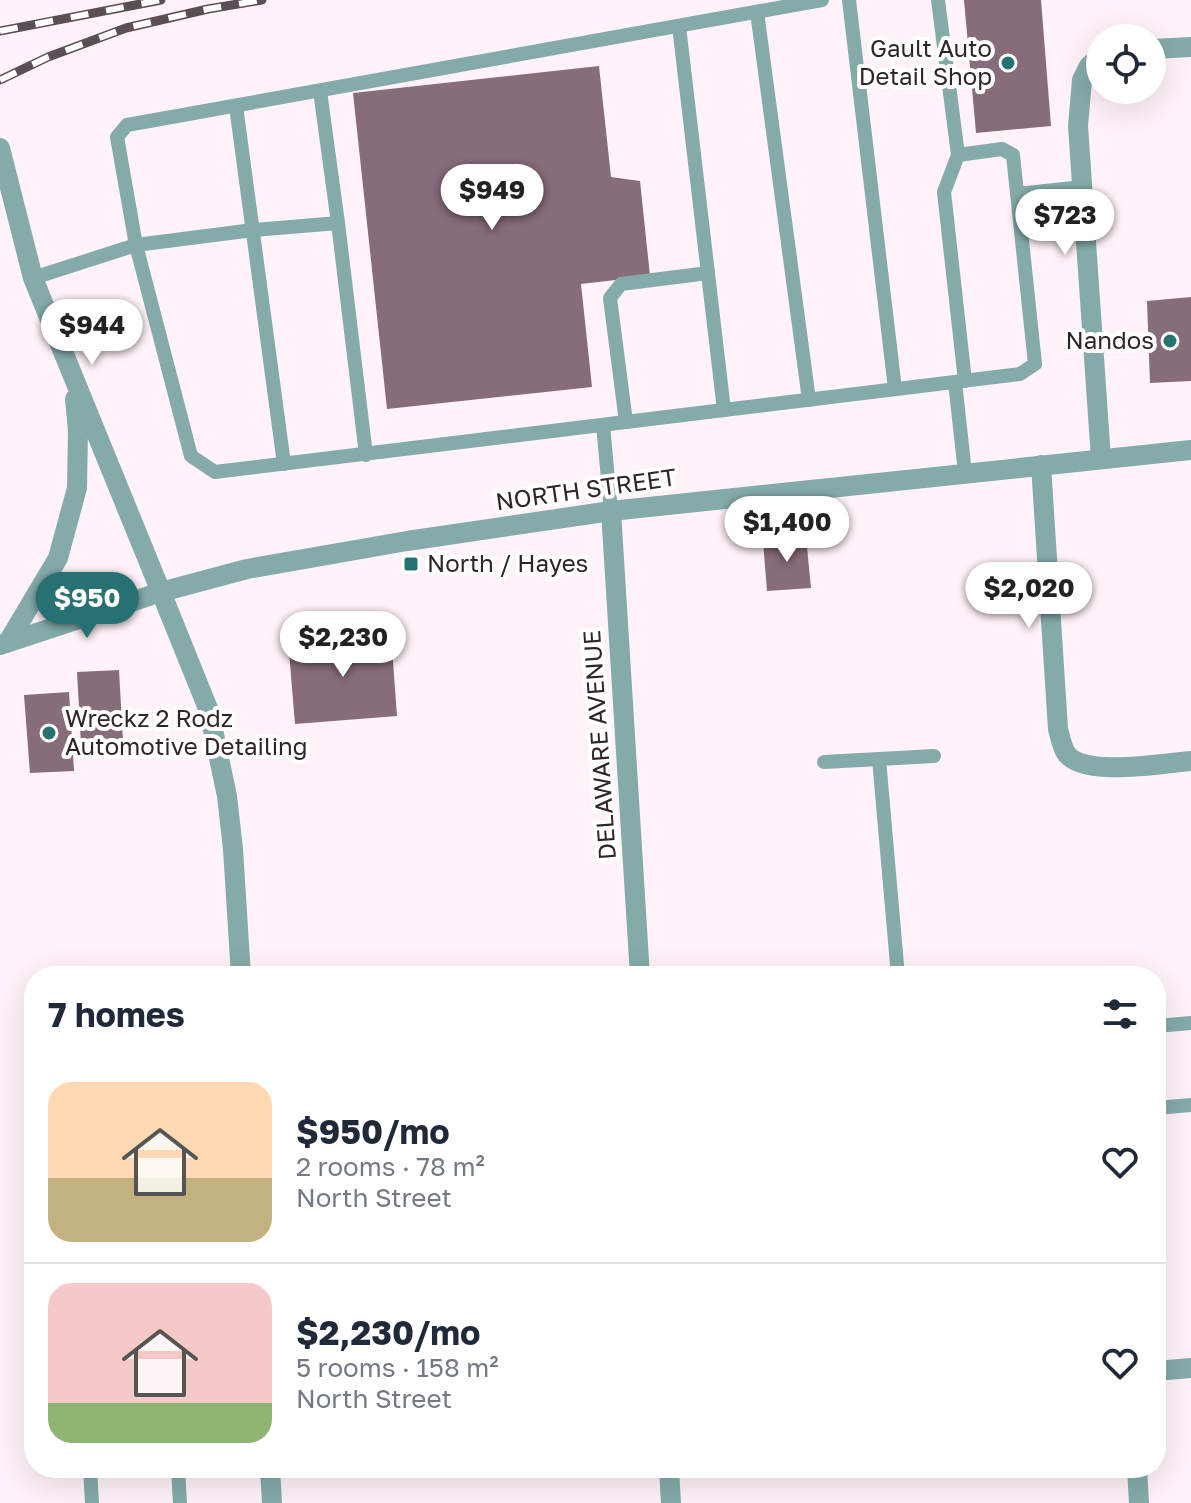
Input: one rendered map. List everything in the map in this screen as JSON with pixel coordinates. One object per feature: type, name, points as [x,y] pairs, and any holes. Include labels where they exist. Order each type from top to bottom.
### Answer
[{"type":"street","points":[[1166,48],[1191,47]]},
{"type":"street","points":[[1086,74],[1082,80],[1078,126],[1101,459]]},
{"type":"street","points":[[0,148],[33,278],[209,711],[227,796],[240,966]]},
{"type":"street","points":[[4,644],[58,558],[77,488],[78,431],[73,379]]},
{"type":"street","name":"NORTH STREET","points":[[4,644],[161,592],[247,569],[407,541],[611,511],[1191,450]]},
{"type":"street","points":[[1041,465],[1058,729],[1066,754],[1081,765],[1105,768],[1191,761]]},
{"type":"street","name":"DELAWARE AVENUE","points":[[611,511],[639,966]]},
{"type":"street","points":[[1166,1370],[1191,1368]]},
{"type":"street","points":[[271,1478],[272,1503]]},
{"type":"street","points":[[670,1478],[671,1503]]},
{"type":"street","points":[[1138,1478],[1139,1503]]},
{"type":"lane","points":[[822,0],[127,125],[117,137],[136,245],[191,456],[215,472],[1020,374],[1035,364],[1013,155],[1002,149],[958,155]]},
{"type":"lane","points":[[849,0],[895,389]]},
{"type":"lane","points":[[938,0],[958,155],[944,192],[965,473]]},
{"type":"lane","points":[[757,12],[809,400]]},
{"type":"lane","points":[[679,26],[724,410]]},
{"type":"lane","points":[[320,91],[366,455]]},
{"type":"lane","points":[[236,106],[284,464]]},
{"type":"lane","points":[[1017,194],[1083,187]]},
{"type":"lane","points":[[33,278],[136,245],[338,223]]},
{"type":"lane","points":[[626,422],[610,298],[621,284],[708,273]]},
{"type":"lane","points":[[603,425],[611,511]]},
{"type":"lane","points":[[824,762],[934,756]]},
{"type":"lane","points":[[879,759],[897,966]]},
{"type":"lane","points":[[1166,1025],[1191,1023]]},
{"type":"lane","points":[[1166,1107],[1191,1105]]},
{"type":"lane","points":[[91,1478],[92,1503]]},
{"type":"lane","points":[[179,1478],[180,1503]]},
{"type":"building","name":"Gault Auto Detail Shop","points":[[964,0],[1041,0],[1051,126],[976,133]]},
{"type":"building","points":[[599,66],[611,177],[640,181],[650,276],[581,284],[592,387],[387,409],[353,93]]},
{"type":"building","name":"Nandos","points":[[1191,297],[1191,381],[1150,383],[1147,301]]},
{"type":"building","points":[[806,537],[811,588],[767,591],[763,541]]},
{"type":"building","points":[[391,634],[397,716],[295,724],[289,652],[301,641]]},
{"type":"building","points":[[119,670],[123,742],[81,744],[77,672]]},
{"type":"building","name":"Wreckz 2 Rodz Automotive Detailing","points":[[69,692],[74,771],[30,773],[24,695]]},
{"type":"railway","points":[[0,31],[161,0]]},
{"type":"railway","points":[[0,80],[48,57],[126,28],[262,0]]},
{"type":"place","name":"Gault Auto Detail Shop","points":[[1008,63]]},
{"type":"place","name":"Nandos","points":[[1170,341]]},
{"type":"place","name":"North / Hayes","points":[[411,564]]},
{"type":"place","name":"Wreckz 2 Rodz Automotive Detailing","points":[[49,733]]}]
